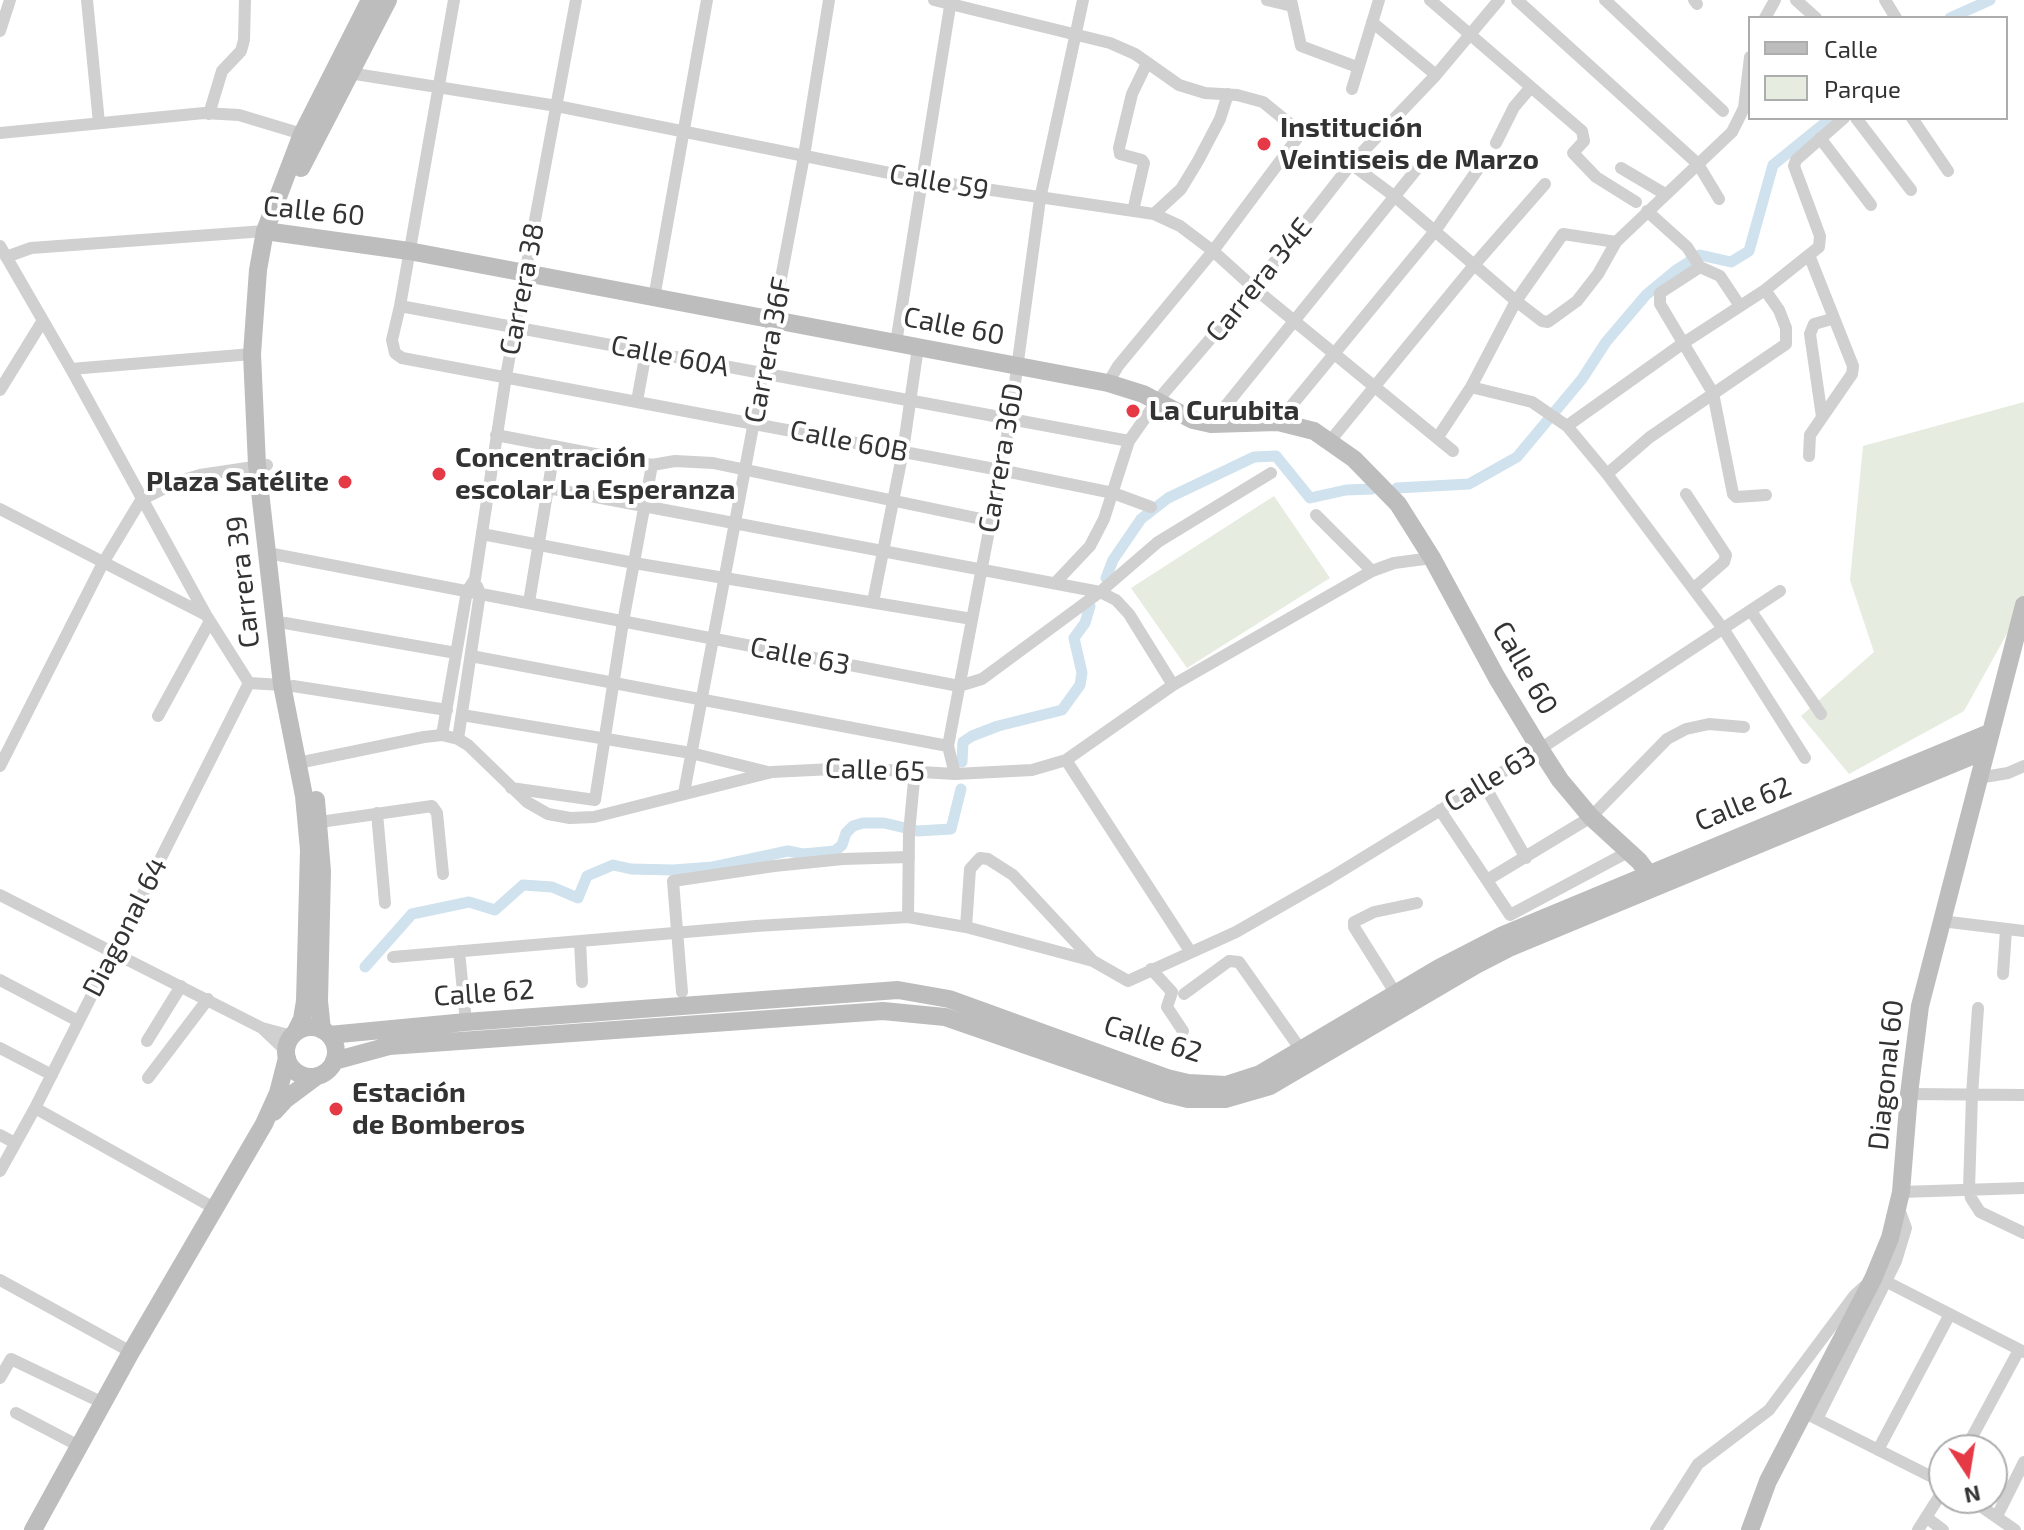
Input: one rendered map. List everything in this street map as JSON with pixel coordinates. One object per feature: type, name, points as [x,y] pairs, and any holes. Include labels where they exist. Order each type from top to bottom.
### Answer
[{"type":"main road","name":"Carrera 39","points":[[325,1032],[319,1001],[320,822],[303,762],[288,686],[252,354],[258,270],[302,134],[370,0]]},
{"type":"main road","name":"Carrera 39","points":[[262,465],[263,353],[270,231],[388,0]]},
{"type":"main road","name":"Calle 60","points":[[270,231],[409,251],[1108,383],[1157,401],[1193,420],[1211,424],[1278,422],[1314,431],[1376,480],[1398,504],[1432,558],[1497,678],[1560,780],[1591,817],[1653,880]]},
{"type":"main road","name":"Carrera 39","points":[[273,554],[285,623],[288,686]]},
{"type":"main road","name":"Diagonal 60","points":[[1750,1530],[1768,1481],[1811,1417],[1880,1281],[1900,1199],[1920,1006],[2024,605]]},
{"type":"main road","name":"Calle 62","points":[[334,1061],[389,1046],[883,1011],[945,1017],[1167,1094],[1206,1100],[1247,1095],[1270,1086],[1509,948],[1653,880],[1989,733]]},
{"type":"main road","name":"Calle 62","points":[[325,1032],[898,990],[949,999],[1188,1083],[1226,1085],[1260,1074],[1503,935],[1984,751]]},
{"type":"main road","name":"Carrera 39","points":[[264,1124],[281,1085],[305,1001],[309,871],[303,762]]},
{"type":"main road","points":[[33,1530],[131,1352],[264,1124],[286,1099],[328,1070],[334,1061],[335,1047],[325,1032],[308,1028],[290,1045],[298,1073],[317,1076]]},
{"type":"street","points":[[0,31],[10,0]]},
{"type":"street","points":[[87,0],[99,123]]},
{"type":"street","points":[[209,114],[222,71],[241,51],[245,0]]},
{"type":"street","points":[[400,306],[454,0]]},
{"type":"street","name":"Carrera 38","points":[[442,735],[456,653],[473,592],[506,376],[576,0]]},
{"type":"street","points":[[654,298],[707,0]]},
{"type":"street","name":"Carrera 36F","points":[[684,793],[804,156],[829,0]]},
{"type":"street","points":[[934,0],[951,1],[1110,43],[1135,54],[1179,85],[1205,93],[1228,94],[1263,102],[1301,133],[1213,251],[1118,366],[1108,383]]},
{"type":"street","name":"Carrera 36D","points":[[955,774],[948,746],[1010,420],[1040,199],[1083,0]]},
{"type":"street","points":[[1267,0],[1291,3],[1301,46],[1357,67]]},
{"type":"street","points":[[1352,89],[1379,0]]},
{"type":"street","points":[[1430,0],[1582,131],[1584,141],[1573,153],[1596,177],[1636,202]]},
{"type":"street","name":"Carrera 34E","points":[[1056,582],[1090,546],[1104,519],[1129,441],[1157,401],[1254,288],[1351,164],[1436,75],[1499,0]]},
{"type":"street","points":[[1517,0],[1698,164],[1719,199]]},
{"type":"street","points":[[1605,0],[1723,111]]},
{"type":"street","points":[[1796,0],[1814,16]]},
{"type":"street","points":[[896,343],[951,1]]},
{"type":"street","points":[[1372,22],[1436,75]]},
{"type":"street","points":[[1133,211],[1144,163],[1120,154],[1119,148],[1132,94],[1147,63]]},
{"type":"street","name":"Calle 59","points":[[349,73],[557,106],[924,180],[1154,214],[1180,226],[1213,251],[1453,451]]},
{"type":"street","points":[[1351,164],[1394,196],[1516,301],[1542,321],[1548,322],[1577,301],[1598,274],[1616,242],[1732,132],[1744,108],[1748,74]]},
{"type":"street","points":[[1496,143],[1514,107],[1531,87]]},
{"type":"street","points":[[1154,214],[1181,189],[1220,119],[1228,94]]},
{"type":"street","points":[[0,133],[209,114],[239,115],[302,134]]},
{"type":"street","points":[[1567,426],[1682,344],[1765,290],[1819,247],[1821,243],[1795,173],[1796,160],[1842,120]]},
{"type":"street","points":[[1858,120],[1911,190]]},
{"type":"street","points":[[1913,120],[1948,171]]},
{"type":"street","points":[[1820,138],[1871,205]]},
{"type":"street","points":[[1278,422],[1435,231],[1485,159]]},
{"type":"street","points":[[1211,424],[1424,160]]},
{"type":"street","points":[[1621,168],[1665,194]]},
{"type":"street","points":[[1330,441],[1545,184]]},
{"type":"street","points":[[1647,211],[1687,247],[1698,264],[1720,276],[1740,306]]},
{"type":"street","name":"Calle 60","points":[[3,251],[270,231]]},
{"type":"street","points":[[1438,437],[1471,387],[1516,301],[1563,234],[1616,242]]},
{"type":"street","points":[[3,251],[208,618],[249,683],[447,710]]},
{"type":"street","points":[[1809,255],[1853,366],[1852,374],[1810,435],[1809,456]]},
{"type":"street","points":[[1698,264],[1660,293],[1660,304],[1713,393],[1731,491],[1736,497],[1766,495]]},
{"type":"street","points":[[1607,474],[1650,437],[1786,344],[1786,328],[1779,310],[1765,290]]},
{"type":"street","name":"Calle 60A","points":[[400,306],[1129,441]]},
{"type":"street","name":"Calle 60B","points":[[400,306],[392,340],[395,353],[402,358],[1000,470],[1113,493],[1151,507]]},
{"type":"street","points":[[1822,417],[1810,334],[1814,324],[1832,319]]},
{"type":"street","points":[[0,390],[42,322]]},
{"type":"street","points":[[873,602],[903,451],[918,347]]},
{"type":"street","points":[[637,401],[646,352]]},
{"type":"street","points":[[71,369],[252,354]]},
{"type":"street","points":[[1471,387],[1532,402],[1567,426],[1694,588],[1805,758]]},
{"type":"street","points":[[496,435],[652,465],[693,461],[713,463],[991,521]]},
{"type":"street","points":[[529,602],[555,446]]},
{"type":"street","points":[[0,766],[103,563],[141,500],[177,482],[200,475],[262,465]]},
{"type":"street","points":[[510,788],[595,800],[652,465]]},
{"type":"street","points":[[959,686],[982,679],[1100,592],[1158,542],[1271,473]]},
{"type":"street","points":[[548,488],[1100,592],[1116,600],[1129,614],[1173,685]]},
{"type":"street","points":[[1686,494],[1726,555],[1724,562],[1694,588]]},
{"type":"street","points":[[0,509],[208,618]]},
{"type":"street","points":[[1316,515],[1372,571]]},
{"type":"street","points":[[482,534],[634,563],[972,619]]},
{"type":"street","name":"Calle 63","points":[[273,554],[959,686]]},
{"type":"street","name":"Calle 65","points":[[303,762],[442,735],[458,739],[527,802],[548,814],[570,818],[594,817],[772,772],[809,768],[955,774],[1022,771],[1066,760],[1173,685],[1372,571],[1394,563],[1432,558]]},
{"type":"street","name":"Calle 63","points":[[393,957],[678,932],[908,917],[966,927],[1093,961],[1128,981],[1236,932],[1440,810],[1540,749],[1780,591]]},
{"type":"street","name":"Carrera 38","points":[[458,739],[471,656],[473,592]]},
{"type":"street","points":[[1751,611],[1821,714]]},
{"type":"street","points":[[158,716],[208,618]]},
{"type":"street","points":[[285,623],[456,653]]},
{"type":"street","points":[[471,656],[948,746]]},
{"type":"street","name":"Diagonal 64","points":[[0,1171],[52,1075],[249,683]]},
{"type":"street","points":[[462,715],[691,753],[772,772]]},
{"type":"street","points":[[1487,880],[1591,817],[1667,739],[1686,729],[1709,724],[1744,727]]},
{"type":"street","points":[[1066,760],[1190,951]]},
{"type":"street","points":[[1978,778],[2008,773],[2024,766]]},
{"type":"street","points":[[908,917],[915,770]]},
{"type":"street","points":[[1483,783],[1526,858]]},
{"type":"street","points":[[320,822],[427,805],[435,809],[443,874]]},
{"type":"street","points":[[1440,810],[1510,915],[1628,852]]},
{"type":"street","points":[[377,813],[385,903]]},
{"type":"street","points":[[682,992],[673,881],[774,866],[909,857]]},
{"type":"street","points":[[966,927],[970,869],[980,858],[988,859],[1013,875],[1093,961]]},
{"type":"street","points":[[0,895],[208,999],[290,1045]]},
{"type":"street","points":[[1396,994],[1354,927],[1356,920],[1374,912],[1417,903]]},
{"type":"street","points":[[1941,921],[2024,931]]},
{"type":"street","points":[[2003,974],[2006,930]]},
{"type":"street","points":[[580,941],[582,982]]},
{"type":"street","points":[[459,951],[466,1022]]},
{"type":"street","points":[[1184,994],[1229,961],[1239,962],[1301,1050]]},
{"type":"street","points":[[1151,969],[1172,992],[1167,1007],[1183,1031]]},
{"type":"street","points":[[0,980],[78,1021]]},
{"type":"street","points":[[147,1041],[181,986]]},
{"type":"street","points":[[148,1078],[208,999]]},
{"type":"street","points":[[1978,1008],[1969,1189],[1974,1206],[1980,1212],[2024,1233]]},
{"type":"street","points":[[0,1048],[52,1075]]},
{"type":"street","points":[[1909,1094],[2024,1095]]},
{"type":"street","points":[[35,1108],[214,1208]]},
{"type":"street","points":[[0,1135],[15,1143]]},
{"type":"street","points":[[1900,1199],[1969,1189],[2024,1188]]},
{"type":"street","points":[[0,1280],[131,1352]]},
{"type":"street","points":[[1656,1530],[1698,1464],[1769,1410],[1854,1296],[1880,1281],[2022,1351],[1974,1434]]},
{"type":"street","points":[[1878,1450],[1950,1314]]},
{"type":"street","points":[[0,1378],[11,1359],[103,1403]]},
{"type":"street","points":[[16,1413],[79,1446]]},
{"type":"street","points":[[1811,1417],[1928,1475]]},
{"type":"street","points":[[1997,1516],[2024,1462]]},
{"type":"street","points":[[1918,1530],[1928,1514]]},
{"type":"street","points":[[1994,1514],[2015,1530]]},
{"type":"street","points":[[1667,1515],[1670,1530]]},
{"type":"street","points":[[1926,1517],[1943,1530]]},
{"type":"green space","points":[[2024,402],[2024,603],[1964,711],[1849,774],[1801,716],[1874,652],[1850,580],[1863,446]]},
{"type":"green space","points":[[1274,496],[1330,578],[1187,668],[1131,588]]},
{"type":"waterway","points":[[1954,16],[1990,0]]},
{"type":"waterway","points":[[1397,488],[1469,484],[1517,457],[1646,295],[1700,255],[1731,262],[1749,251],[1773,165],[1829,120]]},
{"type":"waterway","points":[[1106,578],[1113,560],[1141,519],[1168,498],[1254,457],[1276,456],[1310,498],[1346,490],[1372,489]]},
{"type":"waterway","points":[[962,762],[963,742],[972,736],[1062,710],[1080,685],[1082,673],[1074,638],[1085,623],[1090,606]]},
{"type":"waterway","points":[[365,967],[412,914],[469,902],[495,910],[523,885],[552,887],[578,898],[587,876],[613,865],[631,869],[673,870],[713,867],[788,851],[803,854],[835,851],[842,845],[846,833],[853,826],[863,823],[884,823],[918,831],[951,829],[961,789]]},
{"type":"place","name":"Institución Veintiseis de Marzo","points":[[1264,144]]},
{"type":"place","name":"La Curubita","points":[[1133,411]]},
{"type":"place","name":"Concentración escolar La Esperanza","points":[[439,474]]},
{"type":"place","name":"Plaza Satélite","points":[[345,482]]},
{"type":"place","name":"Estación de Bomberos","points":[[336,1109]]}]
